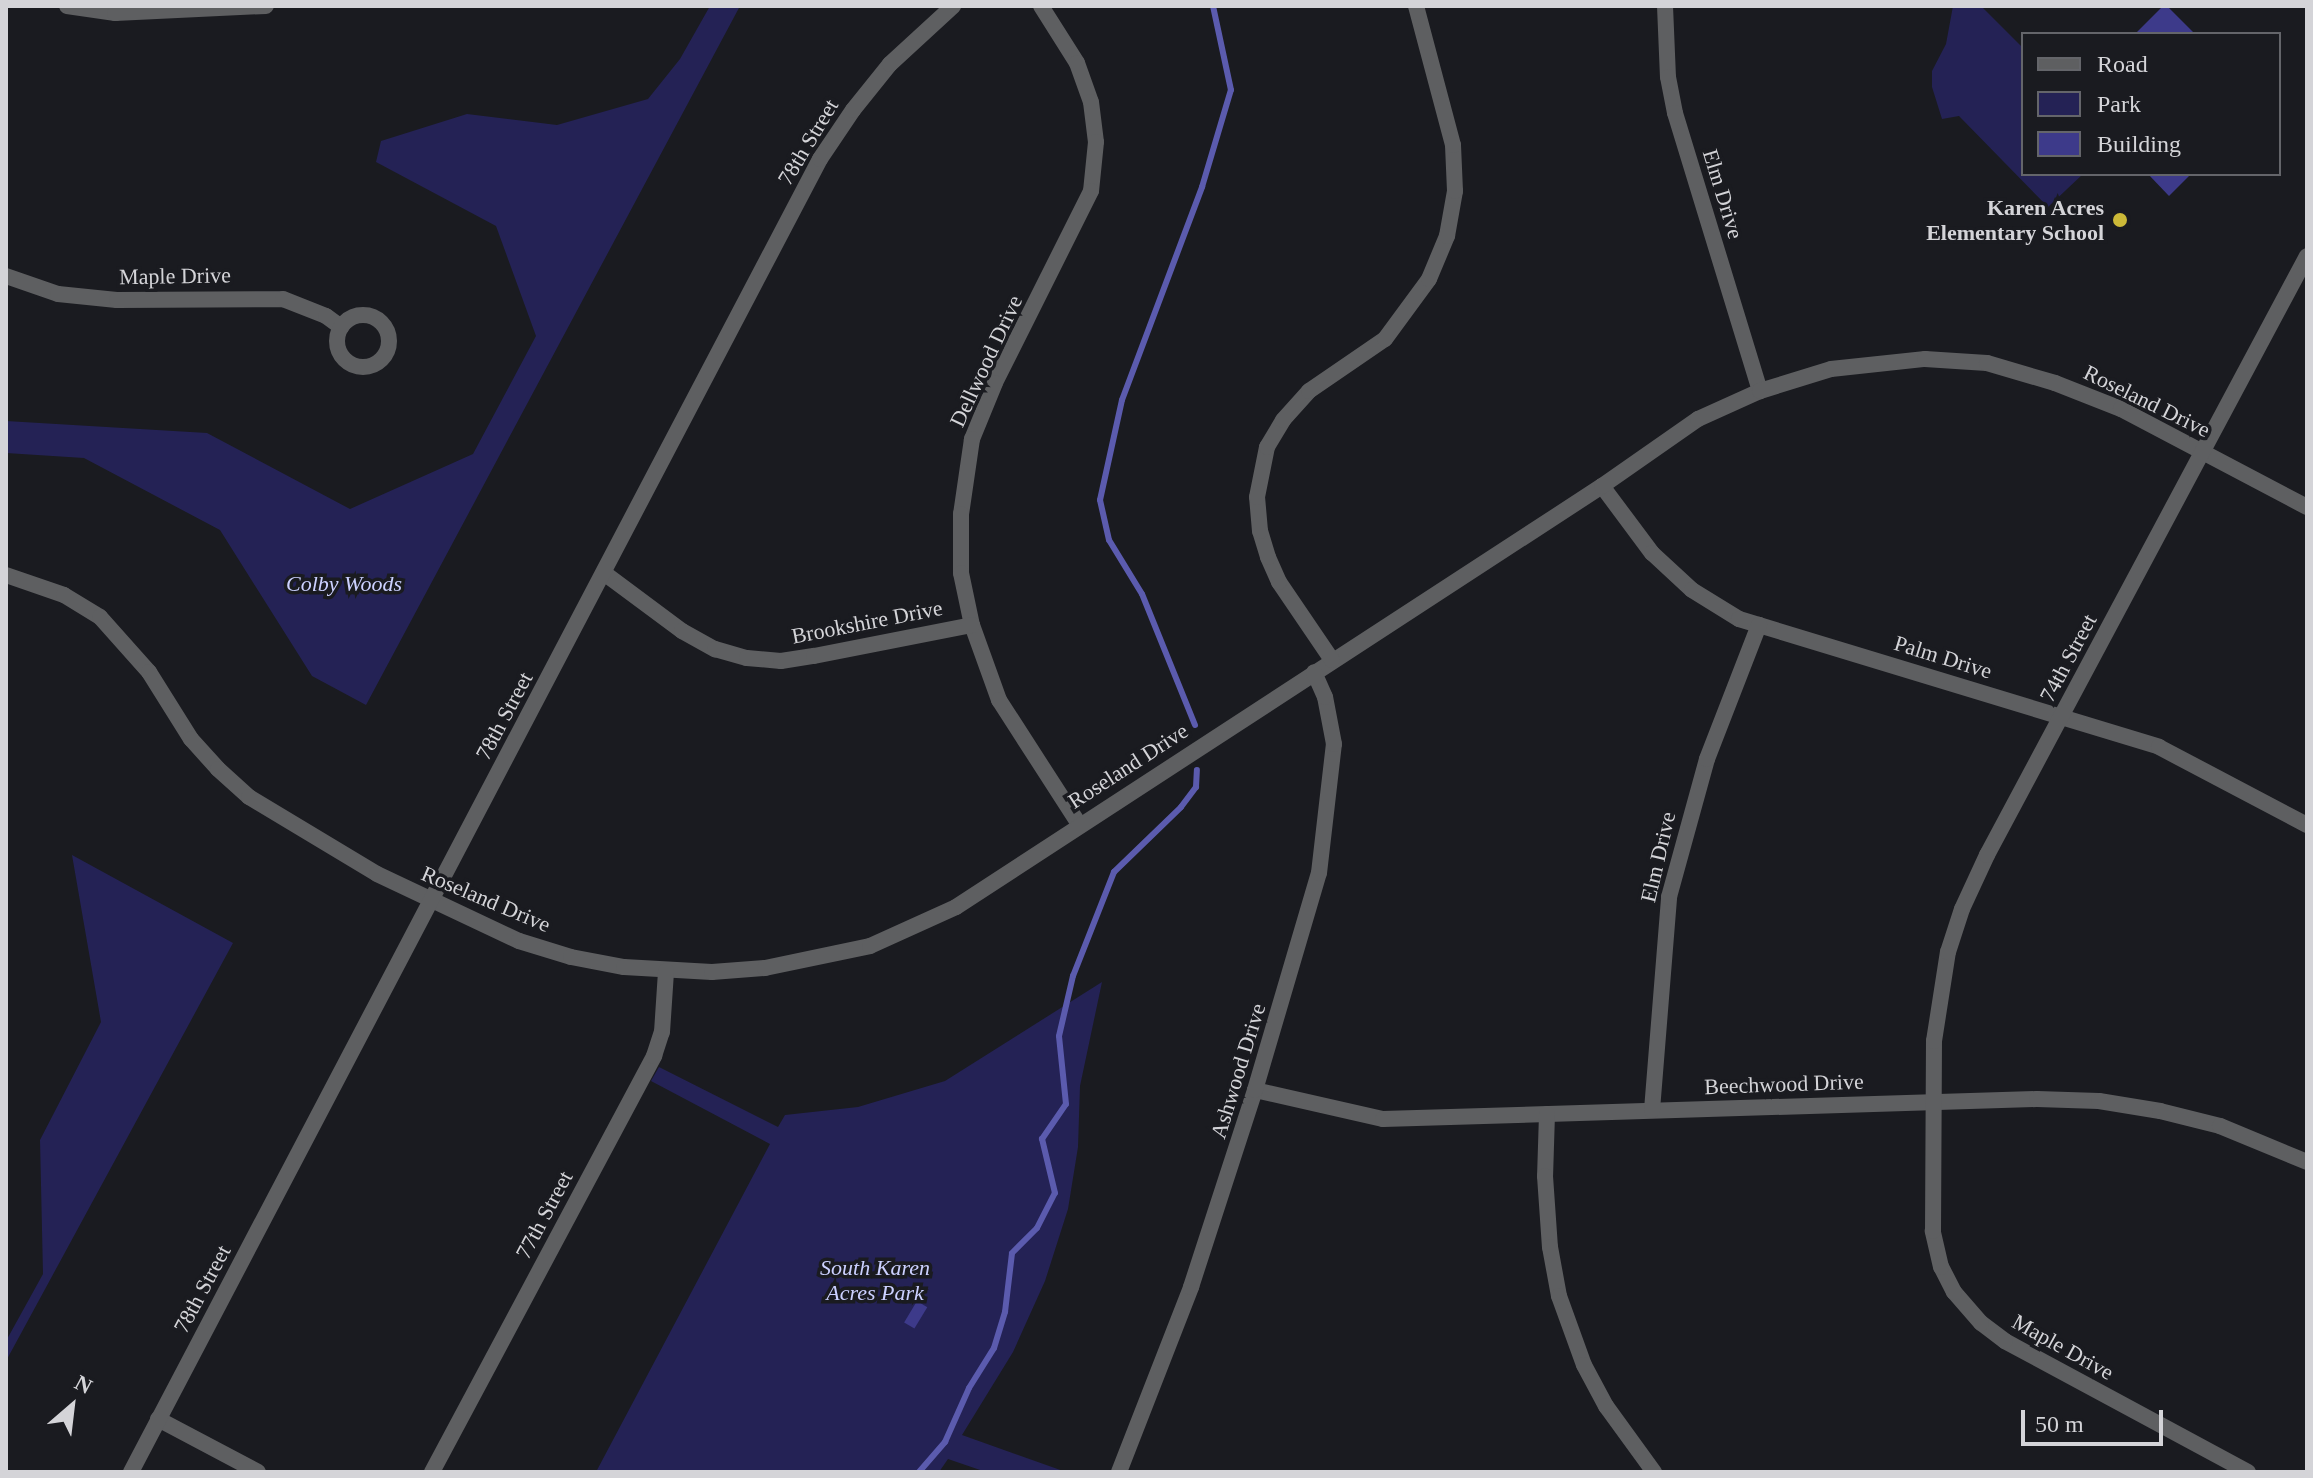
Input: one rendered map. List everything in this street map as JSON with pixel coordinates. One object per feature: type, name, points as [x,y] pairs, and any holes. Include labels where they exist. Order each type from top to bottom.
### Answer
[{"type":"street","points":[[67,6],[115,13],[266,6]]},
{"type":"street","name":"78th Street","points":[[131,1472],[820,159],[853,110],[890,64],[953,6]]},
{"type":"street","name":"Dellwood Drive","points":[[1041,6],[1077,63],[1091,102],[1096,142],[1091,191],[995,383],[972,439],[961,514],[961,558],[972,625],[999,700],[1079,824]]},
{"type":"street","points":[[1332,660],[1273,570],[1260,531],[1257,497],[1267,447],[1283,420],[1309,391],[1385,339],[1429,279],[1447,236],[1455,191],[1453,145],[1416,6]]},
{"type":"street","name":"Elm Drive","points":[[1665,6],[1668,77],[1675,113],[1760,391]]},
{"type":"street","name":"74th Street","points":[[1936,1102],[1934,1041],[1939,996],[1957,924],[1987,855],[2307,256]]},
{"type":"street","name":"Maple Drive","points":[[6,276],[58,294],[117,300],[283,299],[326,316],[341,327]]},
{"type":"street","name":"Roseland Drive","points":[[6,575],[64,595],[116,631],[149,672],[191,739],[249,797],[377,874],[519,941],[571,957],[666,971],[765,968],[870,946],[956,907],[1602,486],[1698,419],[1760,391],[1831,369],[1925,359],[1987,363],[2055,383],[2121,409],[2307,507]]},
{"type":"street","name":"Palm Drive","points":[[1602,486],[1652,553],[1692,590],[1739,619],[2063,715],[2159,747],[2198,764],[2307,825]]},
{"type":"street","name":"Brookshire Drive","points":[[604,573],[682,631],[715,649],[747,658],[781,661],[972,625]]},
{"type":"street","name":"Elm Drive","points":[[1652,1110],[1669,897],[1707,759],[1759,625]]},
{"type":"street","name":"Ashwood Drive","points":[[1119,1472],[1181,1316],[1313,899],[1326,832],[1334,744],[1325,697],[1314,672]]},
{"type":"street","name":"77th Street","points":[[432,1472],[654,1056],[662,1032],[666,971]]},
{"type":"street","name":"Beechwood Drive","points":[[1255,1090],[1383,1119],[1936,1102],[2083,1101],[2160,1111],[2220,1126],[2307,1162]]},
{"type":"street","name":"Maple Drive","points":[[1936,1102],[1933,1231],[1941,1267],[1954,1292],[1981,1323],[2005,1341],[2248,1472]]},
{"type":"street","points":[[1547,1114],[1545,1176],[1550,1247],[1559,1296],[1584,1365],[1606,1406],[1654,1472]]},
{"type":"street","points":[[158,1419],[258,1472]]},
{"type":"green space","name":"Colby Woods","points":[[710,6],[740,6],[366,705],[312,676],[220,530],[84,458],[6,453],[6,421],[207,433],[350,509],[473,454],[536,336],[496,226],[376,162],[381,141],[467,114],[557,125],[648,99],[680,59]]},
{"type":"green space","points":[[1953,6],[1981,6],[2021,46],[2021,176],[2081,176],[2048,207],[1959,116],[1942,119],[1932,87],[1932,71],[1946,44]]},
{"type":"green space","points":[[72,855],[233,943],[6,1361],[6,1341],[43,1274],[40,1140],[101,1022]]},
{"type":"green space","name":"South Karen Acres Park","points":[[1102,982],[1080,1086],[1078,1147],[1068,1209],[1045,1281],[1013,1352],[962,1435],[1066,1472],[986,1472],[948,1459],[939,1472],[596,1472],[770,1144],[651,1081],[659,1067],[778,1127],[785,1115],[858,1107],[945,1081]]},
{"type":"building","points":[[2163,6],[2167,6],[2193,32],[2137,32]]},
{"type":"building","name":"Karen Acres Elementary School","points":[[2150,176],[2189,176],[2169,196]]},
{"type":"building","points":[[917,1301],[927,1307],[914,1329],[904,1322]]},
{"type":"waterway","points":[[1195,725],[1142,594],[1109,540],[1100,500],[1122,400],[1202,187],[1231,90],[1213,6]]},
{"type":"waterway","points":[[919,1472],[945,1442],[969,1388],[994,1348],[1005,1312],[1012,1253],[1037,1228],[1055,1193],[1042,1139],[1066,1104],[1059,1036],[1073,976],[1114,872],[1181,807],[1196,787],[1197,770]]},
{"type":"place","name":"Karen Acres Elementary School","points":[[2120,220]]}]
